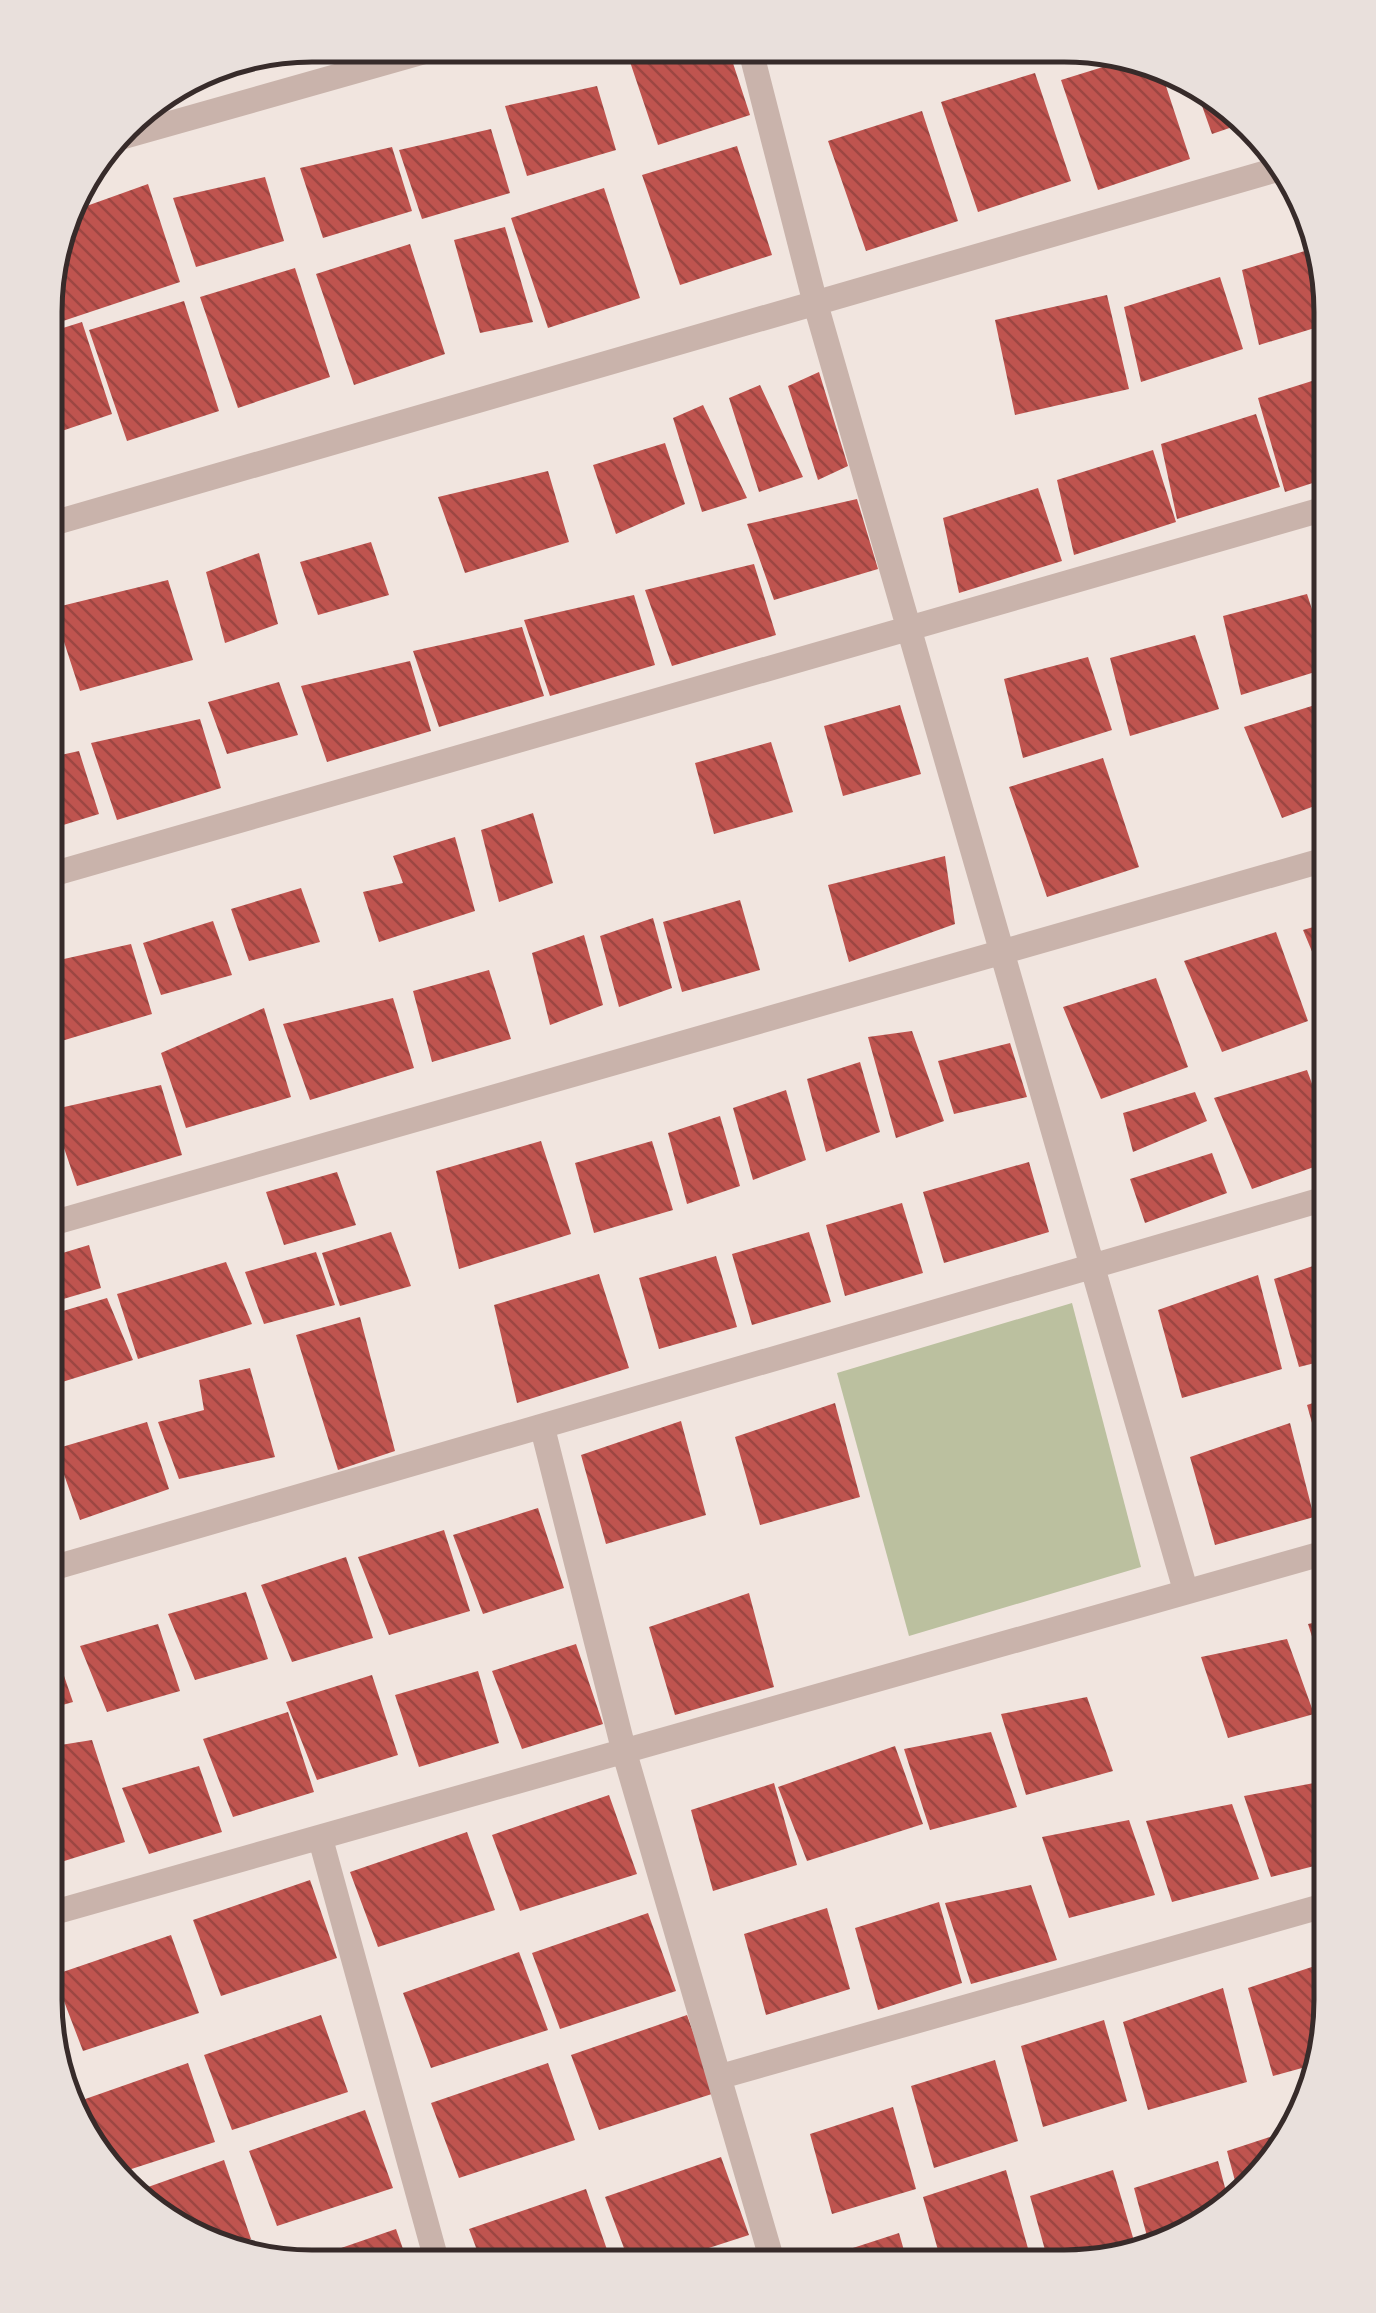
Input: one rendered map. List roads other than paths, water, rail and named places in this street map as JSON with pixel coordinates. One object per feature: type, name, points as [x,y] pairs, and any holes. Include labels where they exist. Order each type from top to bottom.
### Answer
[{"type":"street","points":[[141,132],[387,62]]},
{"type":"street","points":[[754,62],[816,302],[1186,1592]]},
{"type":"street","points":[[62,521],[1270,172]]},
{"type":"street","points":[[62,871],[1314,513]]},
{"type":"street","points":[[62,1220],[1314,863]]},
{"type":"street","points":[[62,1565],[1313,1202]]},
{"type":"street","points":[[542,1426],[624,1751],[769,2250]]},
{"type":"street","points":[[62,1910],[1313,1556]]},
{"type":"street","points":[[320,1837],[434,2250]]},
{"type":"street","points":[[720,2077],[1313,1909]]}]
